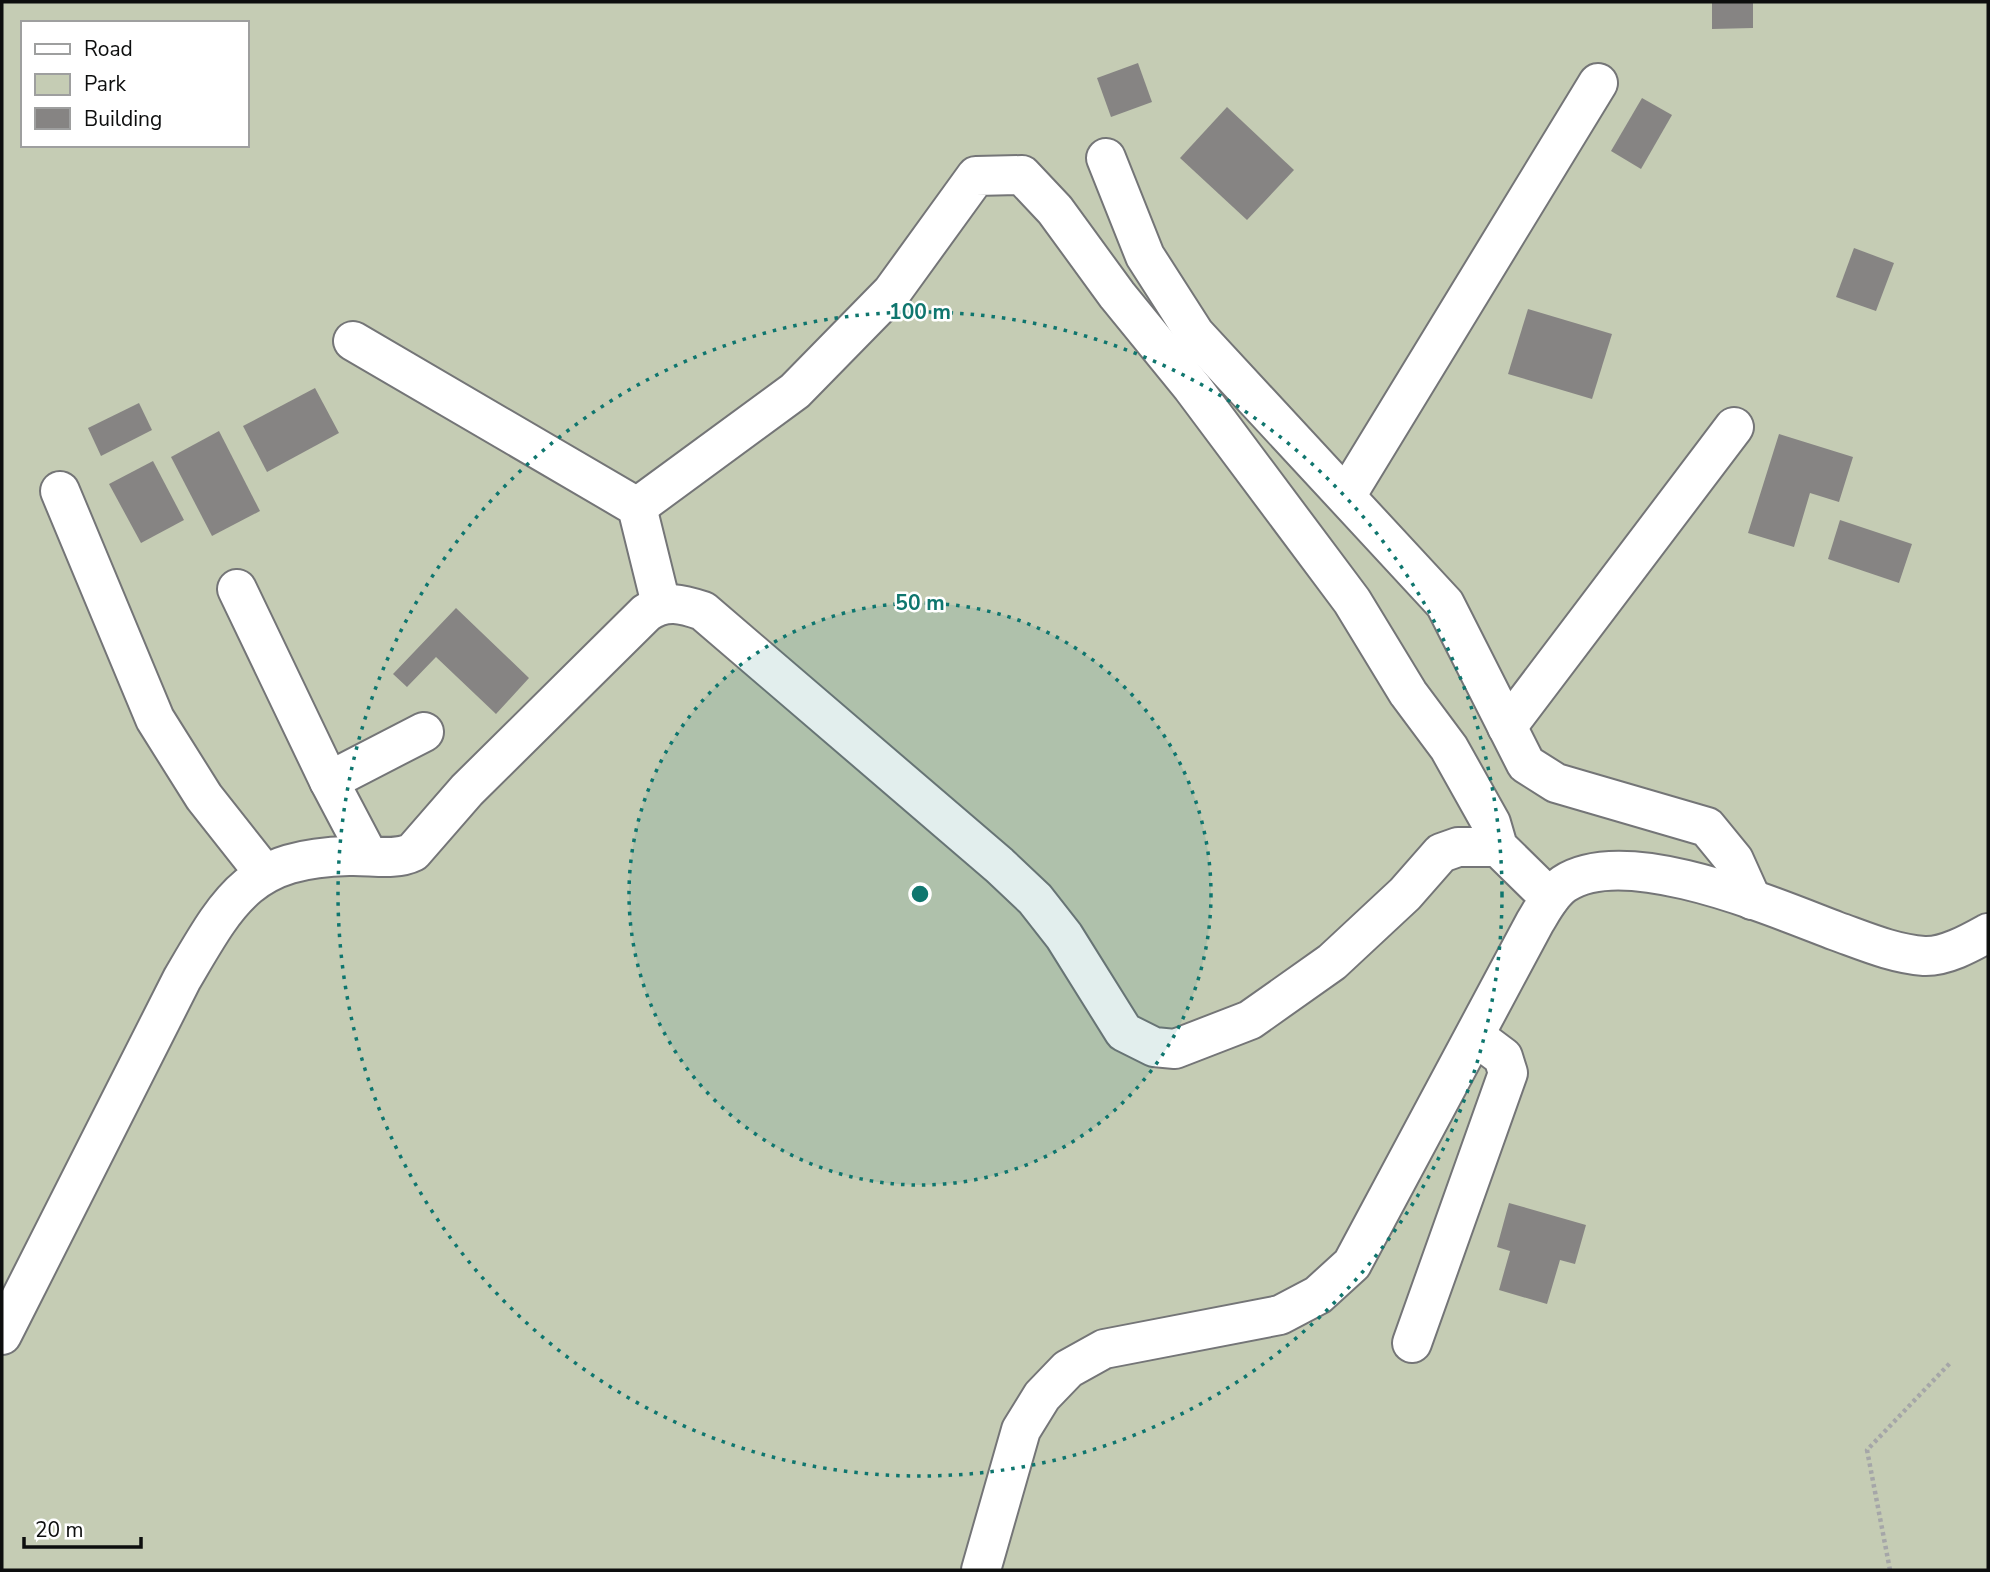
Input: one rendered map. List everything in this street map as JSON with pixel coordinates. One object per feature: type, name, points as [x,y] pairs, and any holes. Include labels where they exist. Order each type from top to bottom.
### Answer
[{"type":"street","points":[[1346,496],[1598,83]]},
{"type":"street","points":[[1106,158],[1145,256],[1195,334],[1445,604],[1526,764],[1556,783],[1707,827],[1734,859],[1752,900]]},
{"type":"street","points":[[637,507],[795,391],[892,292],[976,176],[1022,174],[1055,210],[1117,295],[1192,387],[1352,601],[1408,692],[1449,748],[1491,823],[1498,847],[1550,898]]},
{"type":"street","points":[[353,341],[637,507],[661,604]]},
{"type":"street","points":[[1507,727],[1734,427]]},
{"type":"street","points":[[60,491],[155,719],[204,797],[264,873]]},
{"type":"street","points":[[237,589],[329,781],[368,855]]},
{"type":"street","points":[[2,1335],[183,979],[221,916],[264,873],[276,866],[368,855],[402,858],[422,845],[467,790],[646,613],[661,604],[678,604],[703,611],[999,865],[1035,898],[1064,936],[1117,1025],[1130,1037],[1154,1047],[1175,1049],[1250,1020],[1332,962],[1405,894],[1441,853],[1458,847],[1498,847]]},
{"type":"street","points":[[329,781],[424,732]]},
{"type":"street","points":[[981,1570],[1021,1430],[1051,1387],[1068,1369],[1104,1349],[1280,1315],[1318,1295],[1352,1264],[1550,898],[1564,884],[1606,871],[1654,872],[1752,900],[1887,949],[1926,956],[1981,942]]},
{"type":"street","points":[[1412,1343],[1508,1073],[1503,1057],[1475,1037]]},
{"type":"path","points":[[1890,1570],[1867,1450],[1951,1362]]},
{"type":"green space","points":[[2,2],[1988,2],[1988,1570],[2,1570]]},
{"type":"building","points":[[1712,2],[1753,2],[1753,28],[1712,29]]},
{"type":"building","points":[[1138,63],[1152,102],[1111,117],[1097,78]]},
{"type":"building","points":[[1642,98],[1672,115],[1641,169],[1611,151]]},
{"type":"building","points":[[1227,107],[1294,170],[1247,220],[1180,158]]},
{"type":"building","points":[[1854,248],[1894,263],[1876,311],[1836,297]]},
{"type":"building","points":[[1528,309],[1612,334],[1592,399],[1508,374]]},
{"type":"building","points":[[315,388],[339,433],[267,472],[243,426]]},
{"type":"building","points":[[139,403],[152,430],[101,456],[88,428]]},
{"type":"building","points":[[219,431],[260,511],[212,536],[171,457]]},
{"type":"building","points":[[1779,434],[1853,457],[1839,502],[1810,493],[1794,547],[1748,533]]},
{"type":"building","points":[[153,461],[184,520],[141,543],[109,484]]},
{"type":"building","points":[[1840,520],[1912,544],[1899,583],[1828,559]]},
{"type":"building","points":[[456,608],[529,678],[496,714],[436,657],[407,687],[393,674]]},
{"type":"building","points":[[1509,1203],[1586,1225],[1575,1264],[1560,1260],[1547,1304],[1499,1290],[1510,1251],[1497,1247]]}]
